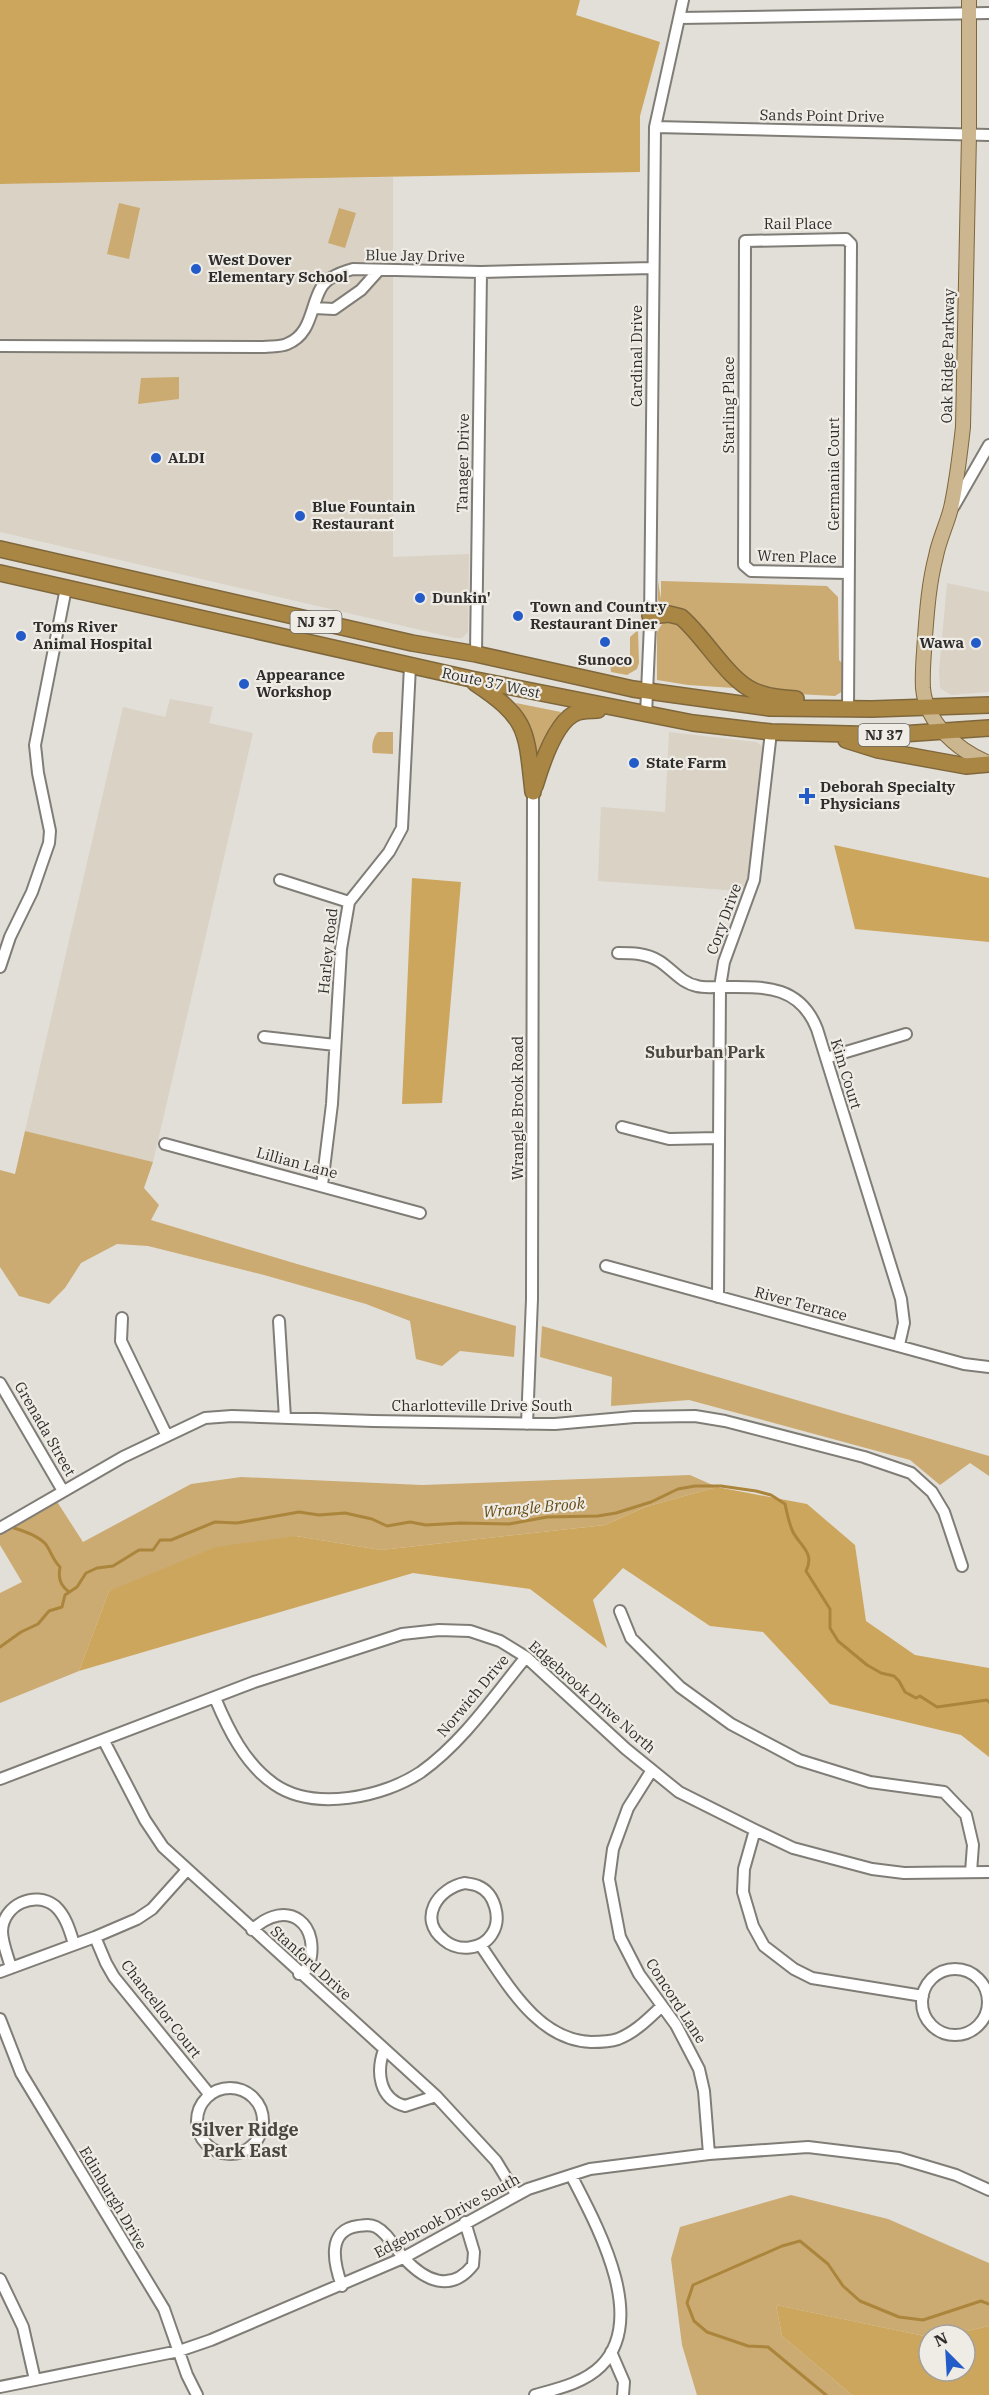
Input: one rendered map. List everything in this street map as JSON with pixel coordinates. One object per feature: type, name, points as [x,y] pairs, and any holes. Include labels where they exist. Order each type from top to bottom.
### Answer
[{"type":"highway","name":"Route 37 West","points":[[0,549],[397,640],[476,654],[648,692],[770,708],[929,709],[989,705]]},
{"type":"highway","name":"Route 37 West","points":[[0,573],[410,666],[693,723],[771,732],[826,734],[888,735],[989,728]]},
{"type":"highway","points":[[650,616],[669,614],[681,617],[730,672],[752,690],[770,696],[844,709]]},
{"type":"highway","points":[[471,679],[512,710],[520,724],[528,744],[533,792]]},
{"type":"highway","points":[[533,792],[552,741],[570,716],[578,712],[613,708]]},
{"type":"highway","points":[[826,734],[878,750],[966,766],[989,763]]},
{"type":"main road","name":"Oak Ridge Parkway","points":[[929,709],[923,689],[927,605],[936,555],[950,511],[958,472],[963,427],[969,135],[969,7]]},
{"type":"main road","points":[[929,709],[943,731],[954,742],[975,758],[989,763]]},
{"type":"street","name":"Cardinal Drive","points":[[646,715],[650,616],[655,127],[683,0]]},
{"type":"street","points":[[679,18],[969,7],[989,13]]},
{"type":"street","name":"Sands Point Drive","points":[[655,127],[989,135]]},
{"type":"street","name":"Rail Place","points":[[745,241],[850,240]]},
{"type":"street","name":"Germania Court","points":[[844,709],[848,573],[850,240]]},
{"type":"street","name":"Starling Place","points":[[745,241],[743,560],[746,568]]},
{"type":"street","name":"Blue Jay Drive","points":[[0,346],[264,347],[288,344],[303,333],[310,322],[321,287],[334,276],[353,269],[481,272],[652,268]]},
{"type":"street","points":[[314,308],[333,309],[361,290],[379,270]]},
{"type":"street","name":"Tanager Drive","points":[[476,654],[481,272]]},
{"type":"street","points":[[950,511],[989,445]]},
{"type":"street","name":"Wren Place","points":[[746,568],[751,571],[848,573]]},
{"type":"street","points":[[0,967],[10,937],[32,892],[49,843],[50,831],[38,773],[35,745],[66,588]]},
{"type":"street","name":"Harley Road","points":[[322,1185],[332,1104],[341,949],[349,902],[389,852],[402,828],[410,666]]},
{"type":"street","name":"Cory Drive","points":[[718,1298],[720,987],[724,962],[754,880],[771,732]]},
{"type":"street","name":"Wrangle Brook Road","points":[[527,1424],[532,1299],[533,792]]},
{"type":"street","points":[[280,880],[349,902]]},
{"type":"street","name":"Kim Court","points":[[618,953],[646,955],[654,958],[690,984],[704,987],[768,988],[787,994],[809,1012],[817,1029],[901,1299],[904,1323],[899,1345]]},
{"type":"street","points":[[826,1058],[906,1034]]},
{"type":"street","points":[[264,1037],[335,1045]]},
{"type":"street","points":[[622,1127],[669,1139],[719,1138]]},
{"type":"street","name":"Lillian Lane","points":[[165,1144],[420,1213]]},
{"type":"street","name":"River Terrace","points":[[606,1266],[964,1364],[989,1367]]},
{"type":"street","points":[[122,1318],[121,1341],[167,1436]]},
{"type":"street","points":[[279,1321],[285,1418]]},
{"type":"street","name":"Grenada Street","points":[[0,1383],[63,1491]]},
{"type":"street","name":"Charlotteville Drive South","points":[[0,1528],[123,1457],[206,1418],[232,1416],[555,1424],[634,1417],[695,1416],[725,1421],[864,1457],[911,1473],[932,1492],[944,1512],[962,1566]]},
{"type":"street","points":[[620,1611],[630,1638],[680,1688],[731,1724],[799,1760],[870,1782],[944,1792],[966,1815],[973,1845],[971,1872]]},
{"type":"street","name":"Edgebrook Drive North","points":[[0,1779],[104,1742],[254,1683],[402,1634],[439,1629],[470,1631],[500,1641],[526,1657],[595,1721],[679,1792],[793,1848],[873,1869],[904,1873],[989,1872]]},
{"type":"street","name":"Norwich Drive","points":[[215,1698],[227,1727],[239,1745],[255,1766],[274,1784],[292,1792],[312,1796],[335,1798],[371,1795],[403,1783],[423,1771],[454,1744],[526,1657]]},
{"type":"street","name":"Stanford Drive","points":[[104,1742],[144,1820],[163,1847],[299,1974],[436,2096],[496,2161],[516,2194]]},
{"type":"street","name":"Concord Lane","points":[[652,1770],[628,1808],[613,1849],[609,1879],[620,1937],[639,1974],[676,2025],[699,2068],[704,2091],[709,2154]]},
{"type":"street","points":[[755,1830],[744,1869],[743,1892],[753,1926],[764,1946],[794,1969],[812,1978],[923,1996]]},
{"type":"street","points":[[74,1944],[64,1918],[55,1906],[45,1901],[27,1900],[14,1907],[3,1923],[5,1970],[96,1937],[152,1909],[187,1870]]},
{"type":"street","points":[[465,1883],[480,1886],[488,1894],[496,1912],[497,1925],[492,1935],[481,1946],[468,1948],[449,1943],[442,1938],[432,1915],[438,1896],[444,1891],[465,1883]]},
{"type":"street","points":[[252,1929],[262,1920],[277,1914],[298,1919],[308,1931],[313,1948],[308,1968],[299,1974]]},
{"type":"street","name":"Chancellor Court","points":[[96,1937],[106,1964],[114,1977],[210,2095]]},
{"type":"street","points":[[481,1946],[516,1996],[538,2020],[558,2034],[574,2041],[606,2042],[618,2039],[642,2024],[662,2006]]},
{"type":"street","points":[[963,1970],[972,1974],[986,1990],[987,2011],[983,2021],[975,2029],[965,2034],[943,2033],[933,2027],[926,2018],[923,1996],[927,1986],[942,1972],[963,1970]]},
{"type":"street","name":"Edinburgh Drive","points":[[0,2019],[21,2073],[164,2309],[196,2395]]},
{"type":"street","points":[[384,2050],[379,2074],[391,2099],[405,2106],[436,2096]]},
{"type":"street","points":[[232,2088],[253,2097],[260,2107],[263,2118],[258,2140],[250,2148],[229,2155],[210,2148],[203,2141],[197,2121],[198,2111],[210,2095],[232,2088]]},
{"type":"street","name":"Edgebrook Drive South","points":[[0,2387],[179,2351],[342,2286],[403,2258],[516,2194],[590,2169],[709,2154],[808,2147],[899,2158],[956,2175],[989,2190]]},
{"type":"street","points":[[535,2395],[561,2391],[600,2367],[617,2342],[622,2321],[619,2290],[593,2218],[571,2175]]},
{"type":"street","points":[[342,2286],[336,2270],[334,2249],[337,2240],[348,2229],[374,2226],[381,2230],[403,2258],[421,2274],[446,2282],[458,2279],[473,2265],[474,2252],[465,2222]]},
{"type":"street","points":[[0,2279],[23,2327],[35,2380]]},
{"type":"street","points":[[611,2352],[624,2382],[623,2395]]},
{"type":"shaded area","points":[[0,0],[580,0],[576,15],[660,42],[640,116],[640,172],[0,184]]},
{"type":"shaded area","points":[[393,177],[393,557],[469,554],[468,632],[462,638],[0,532],[0,184]]},
{"type":"shaded area","points":[[119,203],[140,208],[129,259],[107,254]]},
{"type":"shaded area","points":[[339,208],[356,213],[345,248],[328,243]]},
{"type":"shaded area","points":[[179,377],[179,399],[138,404],[141,378]]},
{"type":"shaded area","points":[[658,581],[661,599],[661,581],[827,586],[838,597],[839,660],[843,664],[843,691],[835,696],[778,693],[753,684],[663,608],[658,600]]},
{"type":"shaded area","points":[[947,583],[989,592],[989,692],[951,695],[940,688],[939,671]]},
{"type":"shaded area","points":[[667,621],[677,621],[735,686],[734,688],[657,680],[657,632]]},
{"type":"shaded area","points":[[638,630],[639,663],[637,669],[627,675],[611,672],[610,664],[630,656],[630,637]]},
{"type":"shaded area","points":[[170,699],[213,707],[209,723],[253,733],[153,1162],[25,1131],[123,707],[165,717]]},
{"type":"shaded area","points":[[516,703],[561,712],[536,755],[527,721]]},
{"type":"shaded area","points":[[378,732],[393,732],[393,754],[373,753],[373,742]]},
{"type":"shaded area","points":[[669,732],[756,742],[762,746],[764,752],[750,876],[742,891],[598,881],[601,807],[665,812]]},
{"type":"shaded area","points":[[834,845],[989,878],[989,942],[855,929]]},
{"type":"shaded area","points":[[412,878],[461,882],[442,1103],[402,1104]]},
{"type":"shaded area","points":[[25,1131],[153,1162],[144,1188],[159,1205],[151,1220],[516,1326],[514,1357],[460,1351],[442,1366],[416,1359],[410,1321],[366,1304],[148,1246],[117,1244],[81,1263],[65,1288],[49,1304],[19,1296],[0,1267],[0,1170],[15,1174]]},
{"type":"shaded area","points":[[542,1326],[989,1456],[989,1476],[970,1463],[940,1485],[910,1460],[689,1400],[611,1406],[612,1377],[540,1357]]},
{"type":"shaded area","points":[[690,1475],[717,1487],[645,1507],[605,1525],[381,1550],[296,1536],[109,1591],[79,1671],[0,1703],[0,1593],[22,1582],[0,1545],[0,1528],[54,1497],[83,1542],[191,1484],[241,1477],[422,1485]]},
{"type":"shaded area","points":[[717,1487],[807,1504],[855,1545],[866,1621],[915,1655],[989,1668],[989,1757],[961,1735],[830,1704],[763,1632],[710,1626],[623,1568],[593,1600],[607,1648],[530,1589],[413,1573],[79,1671],[109,1591],[216,1547],[296,1536],[381,1550],[605,1525],[645,1507]]},
{"type":"shaded area","points":[[791,2195],[888,2219],[989,2263],[989,2326],[977,2329],[977,2323],[917,2323],[917,2334],[776,2305],[782,2336],[852,2395],[697,2395],[682,2345],[671,2259],[680,2227]]},
{"type":"shaded area","points":[[776,2305],[917,2334],[917,2383],[977,2383],[977,2329],[989,2326],[989,2395],[852,2395],[782,2336]]},
{"type":"waterway","name":"Wrangle Brook","points":[[0,1647],[21,1632],[38,1624],[49,1611],[62,1607],[65,1595],[77,1587],[86,1573],[97,1568],[113,1566],[139,1550],[153,1550],[160,1540],[171,1540],[215,1522],[237,1523],[299,1512],[319,1515],[345,1513],[372,1519],[387,1526],[410,1522],[426,1525],[509,1524],[547,1517],[598,1516],[616,1513],[651,1502],[678,1489],[695,1486],[721,1486],[771,1495],[785,1504],[793,1532],[808,1555],[806,1571],[830,1609],[830,1628],[838,1641],[867,1665],[881,1673],[894,1676],[905,1692],[916,1698],[920,1696],[937,1707],[987,1700],[989,1702]]},
{"type":"waterway","points":[[14,1528],[32,1535],[47,1546],[60,1567],[60,1581],[69,1592]]},
{"type":"waterway","points":[[826,2395],[768,2347],[748,2346],[707,2332],[694,2321],[687,2303],[693,2285],[782,2246],[800,2241],[828,2264],[843,2286],[860,2301],[899,2317],[923,2320],[981,2301],[989,2304]]},
{"type":"place","name":"West Dover Elementary School","points":[[196,269]]},
{"type":"place","name":"ALDI","points":[[156,458]]},
{"type":"place","name":"Blue Fountain Restaurant","points":[[300,516]]},
{"type":"place","name":"Dunkin'","points":[[420,598]]},
{"type":"place","name":"Town and Country Restaurant Diner","points":[[518,616]]},
{"type":"place","name":"Toms River Animal Hospital","points":[[21,636]]},
{"type":"place","name":"Sunoco","points":[[605,642]]},
{"type":"place","name":"Wawa","points":[[976,643]]},
{"type":"place","name":"Appearance Workshop","points":[[244,684]]},
{"type":"place","name":"State Farm","points":[[634,763]]},
{"type":"place","name":"Deborah Specialty Physicians","points":[[807,796]]},
{"type":"district","name":"Suburban Park","points":[[705,1052]]},
{"type":"district","name":"Silver Ridge Park East","points":[[245,2140]]}]
